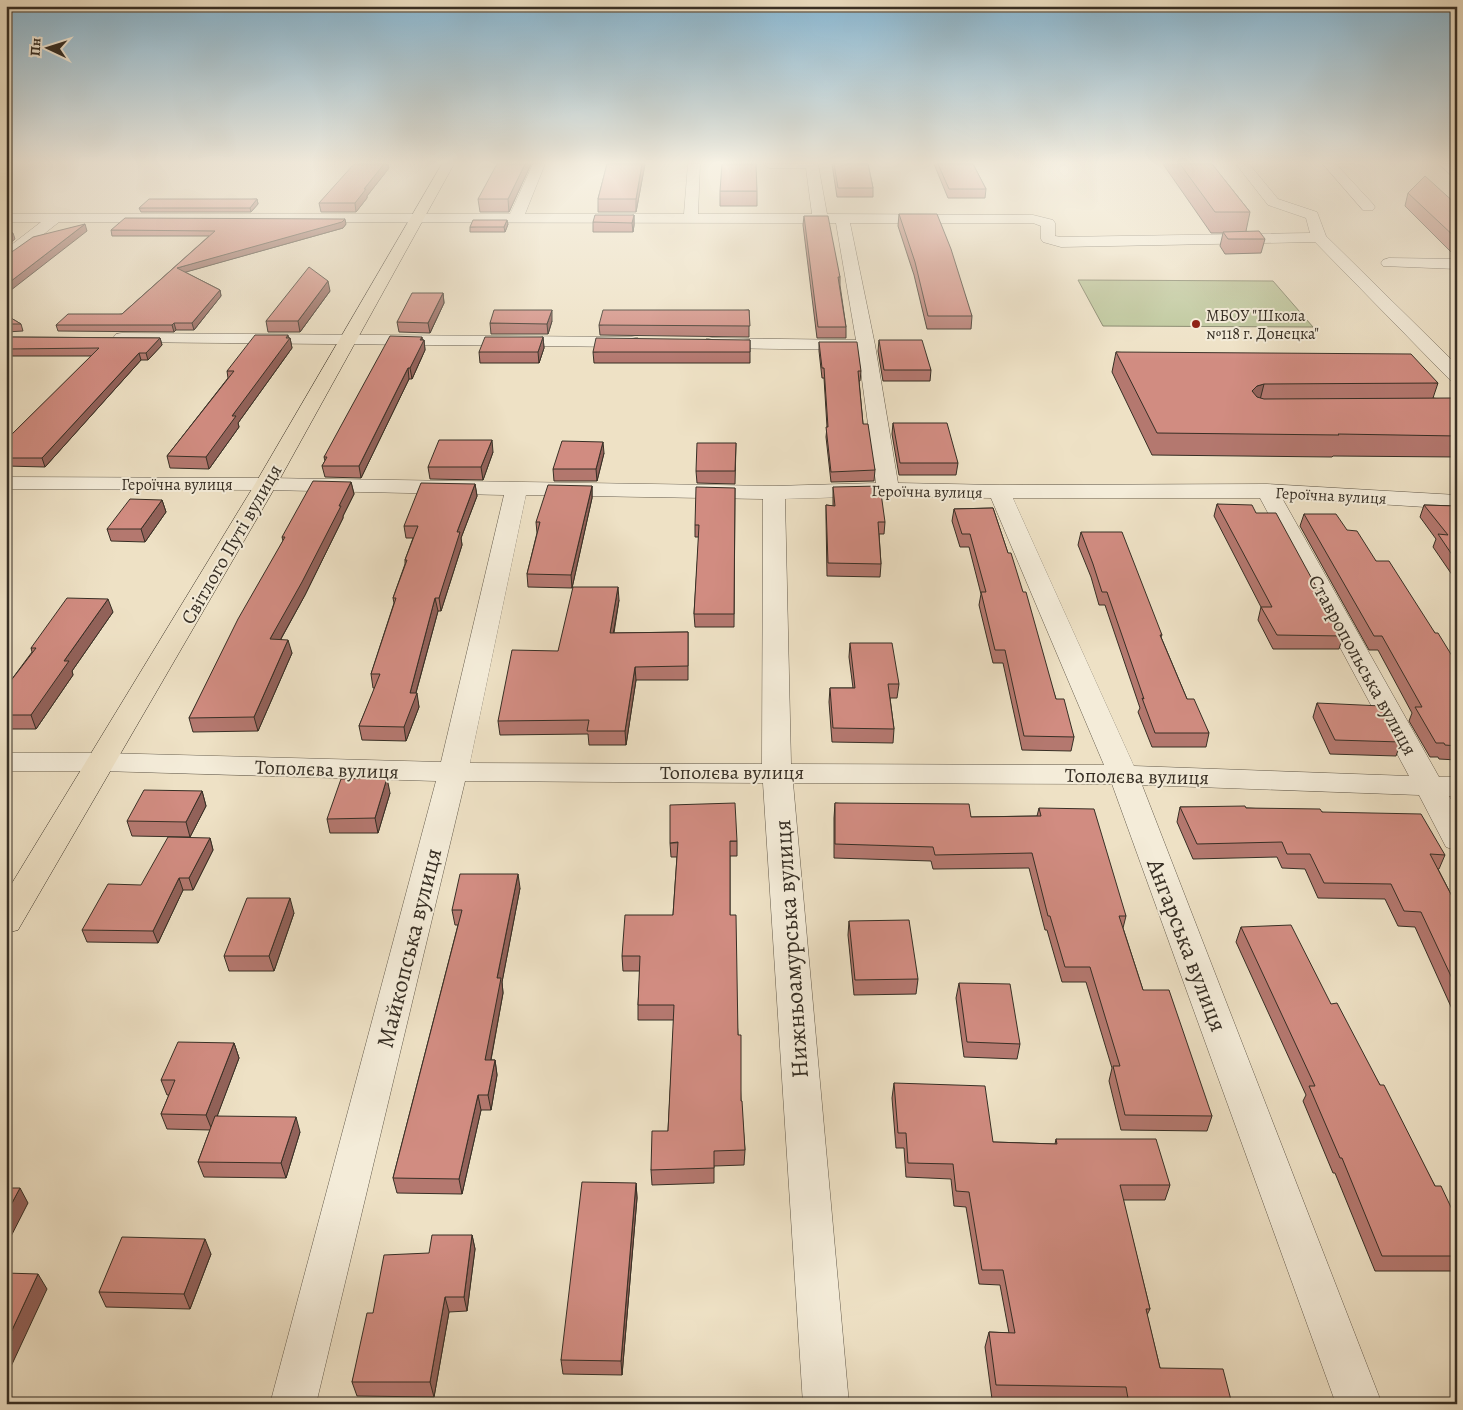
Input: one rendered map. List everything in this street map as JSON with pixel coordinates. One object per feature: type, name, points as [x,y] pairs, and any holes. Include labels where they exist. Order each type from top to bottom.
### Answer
[{"type":"main road","name":"Світлого Путі вулиця","points":[[6,921],[266,484],[411,230]]},
{"type":"street","points":[[6,257],[41,230]]},
{"type":"street","points":[[844,230],[866,345],[888,488]]},
{"type":"street","points":[[1048,230],[1048,239],[1061,242],[1319,237]]},
{"type":"street","points":[[1317,230],[1319,237],[1457,376]]},
{"type":"street","points":[[1388,263],[1457,264]]},
{"type":"street","points":[[104,338],[647,342]]},
{"type":"street","points":[[697,343],[866,345]]},
{"type":"street","name":"Героїчна вулиця","points":[[6,483],[266,484],[516,490],[774,493],[888,488],[998,492],[1267,492],[1457,502]]},
{"type":"street","name":"Майкопська вулиця","points":[[293,1404],[453,772],[516,490]]},
{"type":"street","name":"Ангарська вулиця","points":[[998,492],[1123,775],[1358,1404]]},
{"type":"street","name":"Ставропольська вулиця","points":[[1267,492],[1443,787],[1457,840]]},
{"type":"street","name":"Нижньоамурська вулиця","points":[[774,493],[777,772],[826,1404]]},
{"type":"street","name":"Тополєва вулиця","points":[[6,762],[102,762],[453,772],[1123,775],[1443,787]]},
{"type":"green space","points":[[1078,280],[1273,281],[1313,327],[1103,326]]},
{"type":"building","points":[[6,230],[9,230],[13,233],[6,239]]},
{"type":"building","points":[[62,230],[77,230],[6,285],[6,256],[33,237]]},
{"type":"building","points":[[111,230],[314,230],[177,268],[220,290],[192,323],[174,323],[172,325],[56,325],[68,314],[122,314],[215,231]]},
{"type":"building","points":[[806,230],[831,230],[840,277],[838,277],[846,327],[818,327]]},
{"type":"building","points":[[904,230],[943,230],[972,316],[928,316],[915,262]]},
{"type":"building","points":[[1447,230],[1457,230],[1457,239]]},
{"type":"building","points":[[1259,231],[1265,239],[1228,239],[1223,232]]},
{"type":"building","points":[[309,267],[328,281],[298,321],[266,321]]},
{"type":"building","points":[[412,293],[443,293],[428,323],[397,322]]},
{"type":"building","points":[[494,310],[552,310],[547,324],[490,323]]},
{"type":"building","points":[[603,310],[749,310],[750,326],[599,325]]},
{"type":"building","points":[[6,315],[21,324],[6,324]]},
{"type":"building","points":[[255,335],[288,335],[286,338],[290,338],[232,416],[236,416],[206,457],[167,456],[234,371],[227,371]]},
{"type":"building","points":[[390,336],[422,337],[420,340],[424,340],[359,466],[322,466],[327,457],[324,457]]},
{"type":"building","points":[[6,337],[160,338],[146,353],[139,353],[42,458],[6,458],[6,440],[99,348],[6,349]]},
{"type":"building","points":[[485,337],[543,337],[538,352],[479,352]]},
{"type":"building","points":[[596,338],[750,340],[750,352],[593,352]]},
{"type":"building","points":[[879,340],[922,340],[931,370],[884,370]]},
{"type":"building","points":[[819,342],[857,342],[861,371],[858,371],[863,424],[868,424],[875,470],[831,472],[826,427],[828,427],[824,368],[822,368]]},
{"type":"building","points":[[1116,352],[1411,354],[1438,383],[1264,384],[1257,386],[1252,391],[1257,397],[1264,399],[1453,398],[1457,402],[1457,436],[1157,433]]},
{"type":"building","points":[[893,423],[947,423],[958,463],[900,463]]},
{"type":"building","points":[[439,440],[492,440],[481,467],[428,467]]},
{"type":"building","points":[[562,441],[603,442],[596,469],[553,469]]},
{"type":"building","points":[[697,443],[736,443],[735,471],[696,471]]},
{"type":"building","points":[[313,481],[351,482],[339,506],[341,506],[302,582],[270,639],[288,640],[254,717],[189,718],[238,619],[285,537],[282,537]]},
{"type":"building","points":[[421,483],[475,484],[457,532],[460,532],[439,598],[435,598],[410,693],[417,693],[404,727],[359,726],[380,674],[371,674],[396,598],[393,598],[407,560],[405,560],[418,526],[404,526]]},
{"type":"building","points":[[548,485],[592,486],[571,575],[527,574],[540,522],[536,522]]},
{"type":"building","points":[[880,486],[885,522],[878,522],[881,564],[828,563],[826,505],[835,506],[833,487]]},
{"type":"building","points":[[696,487],[735,488],[734,614],[694,614],[699,525],[695,525]]},
{"type":"building","points":[[130,499],[162,500],[141,529],[107,529]]},
{"type":"building","points":[[1217,504],[1252,505],[1256,513],[1276,513],[1343,636],[1277,635],[1261,607],[1272,607]]},
{"type":"building","points":[[1424,505],[1457,506],[1457,562],[1438,534],[1448,535]]},
{"type":"building","points":[[993,508],[1008,553],[1011,553],[1023,592],[1026,592],[1056,699],[1064,699],[1074,737],[1024,736],[1005,650],[995,650],[981,592],[986,592],[970,534],[962,534],[954,509]]},
{"type":"building","points":[[1304,514],[1336,514],[1347,530],[1357,531],[1376,561],[1389,561],[1435,633],[1438,633],[1457,664],[1457,746],[1436,743],[1415,707],[1422,707],[1382,636],[1374,636]]},
{"type":"building","points":[[1081,532],[1122,532],[1162,635],[1160,635],[1187,699],[1194,699],[1209,733],[1155,733],[1107,592],[1102,592]]},
{"type":"building","points":[[573,587],[618,587],[610,633],[688,632],[688,666],[635,667],[625,731],[587,731],[589,720],[498,721],[512,650],[558,651]]},
{"type":"building","points":[[67,598],[108,599],[64,661],[69,661],[31,715],[6,715],[6,687],[36,648],[31,648]]},
{"type":"building","points":[[850,643],[892,643],[899,684],[888,684],[894,729],[833,728],[830,688],[855,688]]},
{"type":"building","points":[[1317,703],[1382,706],[1401,742],[1335,740]]},
{"type":"building","points":[[387,778],[375,818],[327,819],[341,779]]},
{"type":"building","points":[[144,790],[202,791],[186,822],[127,821]]},
{"type":"building","points":[[735,803],[737,841],[730,841],[730,915],[736,915],[738,1035],[741,1035],[741,1101],[745,1150],[714,1151],[714,1168],[651,1170],[652,1131],[668,1131],[674,1005],[638,1005],[640,956],[622,956],[625,915],[673,915],[678,842],[670,843],[670,805]]},
{"type":"building","points":[[835,803],[969,804],[971,817],[1041,816],[1039,808],[1094,809],[1126,916],[1119,916],[1143,990],[1169,990],[1212,1116],[1125,1115],[1113,1066],[1120,1066],[1090,967],[1065,967],[1050,916],[1048,916],[1032,853],[935,855],[933,847],[835,844]]},
{"type":"building","points":[[1245,806],[1246,808],[1320,809],[1322,812],[1421,814],[1445,855],[1430,854],[1457,906],[1457,989],[1421,912],[1404,911],[1391,884],[1324,883],[1310,854],[1287,854],[1282,842],[1197,844],[1180,807]]},
{"type":"building","points":[[168,837],[210,838],[189,878],[179,878],[153,931],[82,930],[108,884],[141,885]]},
{"type":"building","points":[[460,874],[518,874],[497,978],[501,978],[485,1060],[495,1060],[488,1095],[478,1095],[459,1179],[393,1178],[462,910],[452,910]]},
{"type":"building","points":[[247,898],[290,898],[269,956],[224,956]]},
{"type":"building","points":[[909,920],[918,979],[855,980],[849,921]]},
{"type":"building","points":[[1291,925],[1331,1004],[1337,1003],[1380,1085],[1384,1085],[1435,1186],[1441,1186],[1457,1220],[1457,1256],[1382,1256],[1342,1158],[1340,1158],[1309,1086],[1315,1086],[1241,927]]},
{"type":"building","points":[[959,983],[1010,984],[1020,1044],[967,1042]]},
{"type":"building","points":[[178,1042],[234,1043],[206,1115],[161,1114],[175,1080],[161,1080]]},
{"type":"building","points":[[894,1083],[985,1086],[993,1142],[1057,1144],[1056,1139],[1156,1139],[1170,1185],[1120,1185],[1150,1309],[1146,1309],[1160,1368],[1223,1369],[1232,1404],[1129,1404],[1126,1387],[996,1385],[989,1332],[1015,1333],[1003,1270],[982,1270],[969,1192],[956,1191],[953,1164],[908,1163],[906,1133],[898,1133]]},
{"type":"building","points":[[215,1116],[296,1117],[281,1163],[198,1162]]},
{"type":"building","points":[[582,1182],[636,1183],[621,1361],[561,1360]]},
{"type":"building","points":[[6,1188],[20,1188],[6,1214]]},
{"type":"building","points":[[432,1235],[472,1235],[464,1297],[445,1297],[430,1382],[352,1382],[367,1313],[373,1313],[384,1255],[429,1253]]},
{"type":"building","points":[[122,1237],[205,1239],[184,1294],[99,1292]]},
{"type":"building","points":[[6,1273],[38,1274],[6,1343]]},
{"type":"place","name":"МБОУ \"Школа №118 г. Донецка\"","points":[[1196,324]]}]
